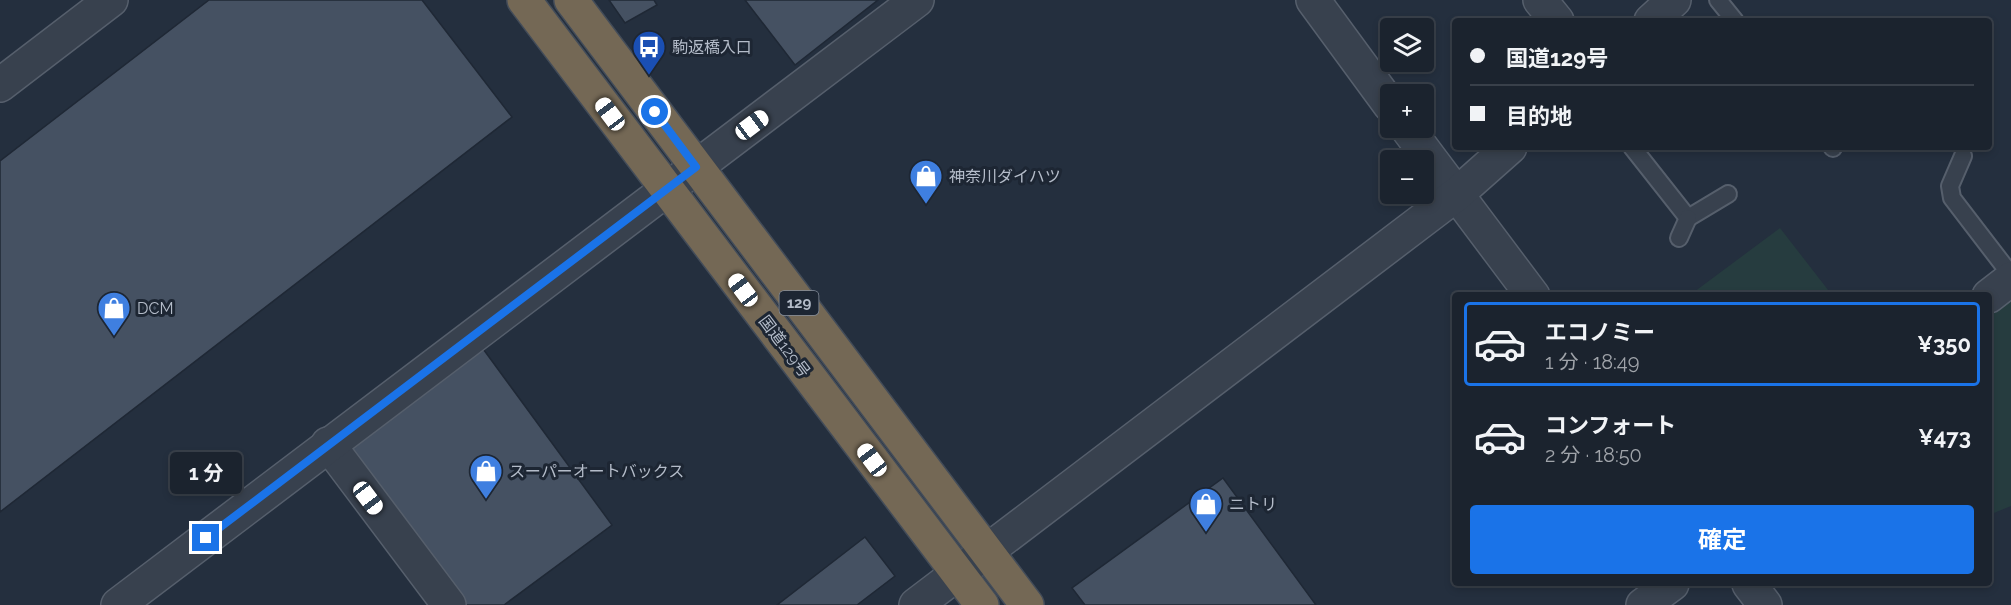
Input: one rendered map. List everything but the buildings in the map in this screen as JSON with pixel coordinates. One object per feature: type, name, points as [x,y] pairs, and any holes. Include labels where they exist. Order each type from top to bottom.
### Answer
[{"type":"highway","name":"国道129号","points":[[524,0],[982,605]]},
{"type":"highway","name":"129","points":[[571,0],[1027,605]]},
{"type":"street","points":[[0,84],[111,0]]},
{"type":"street","points":[[118,605],[917,0]]},
{"type":"street","points":[[1313,0],[1380,91]]},
{"type":"street","points":[[1540,0],[1555,18]]},
{"type":"street","points":[[1654,18],[1674,0]]},
{"type":"street","points":[[1415,138],[1530,292]]},
{"type":"street","points":[[916,605],[1457,194],[1507,150]]},
{"type":"street","points":[[1992,293],[2011,277]]},
{"type":"street","points":[[328,444],[449,605]]},
{"type":"street","points":[[1643,605],[1669,586]]},
{"type":"street","points":[[1751,586],[1765,605]]},
{"type":"lane","points":[[1718,0],[1733,18]]},
{"type":"lane","points":[[1634,150],[1688,218]]},
{"type":"lane","points":[[1962,156],[1950,186],[1952,198],[2011,277]]},
{"type":"lane","points":[[1679,238],[1688,218],[1728,194]]},
{"type":"green space","points":[[1780,228],[1830,292],[1694,292]]},
{"type":"green space","points":[[2011,287],[2011,506],[1992,514],[1992,302]]},
{"type":"place","name":"駒返橋入口","points":[[649,76]]},
{"type":"place","name":"神奈川ダイハツ","points":[[926,205]]},
{"type":"place","name":"DCM","points":[[114,337]]},
{"type":"place","name":"スーパーオートバックス","points":[[486,500]]},
{"type":"place","name":"ニトリ","points":[[1206,533]]},
{"type":"route","points":[[206,538],[696,167],[655,112]]}]
